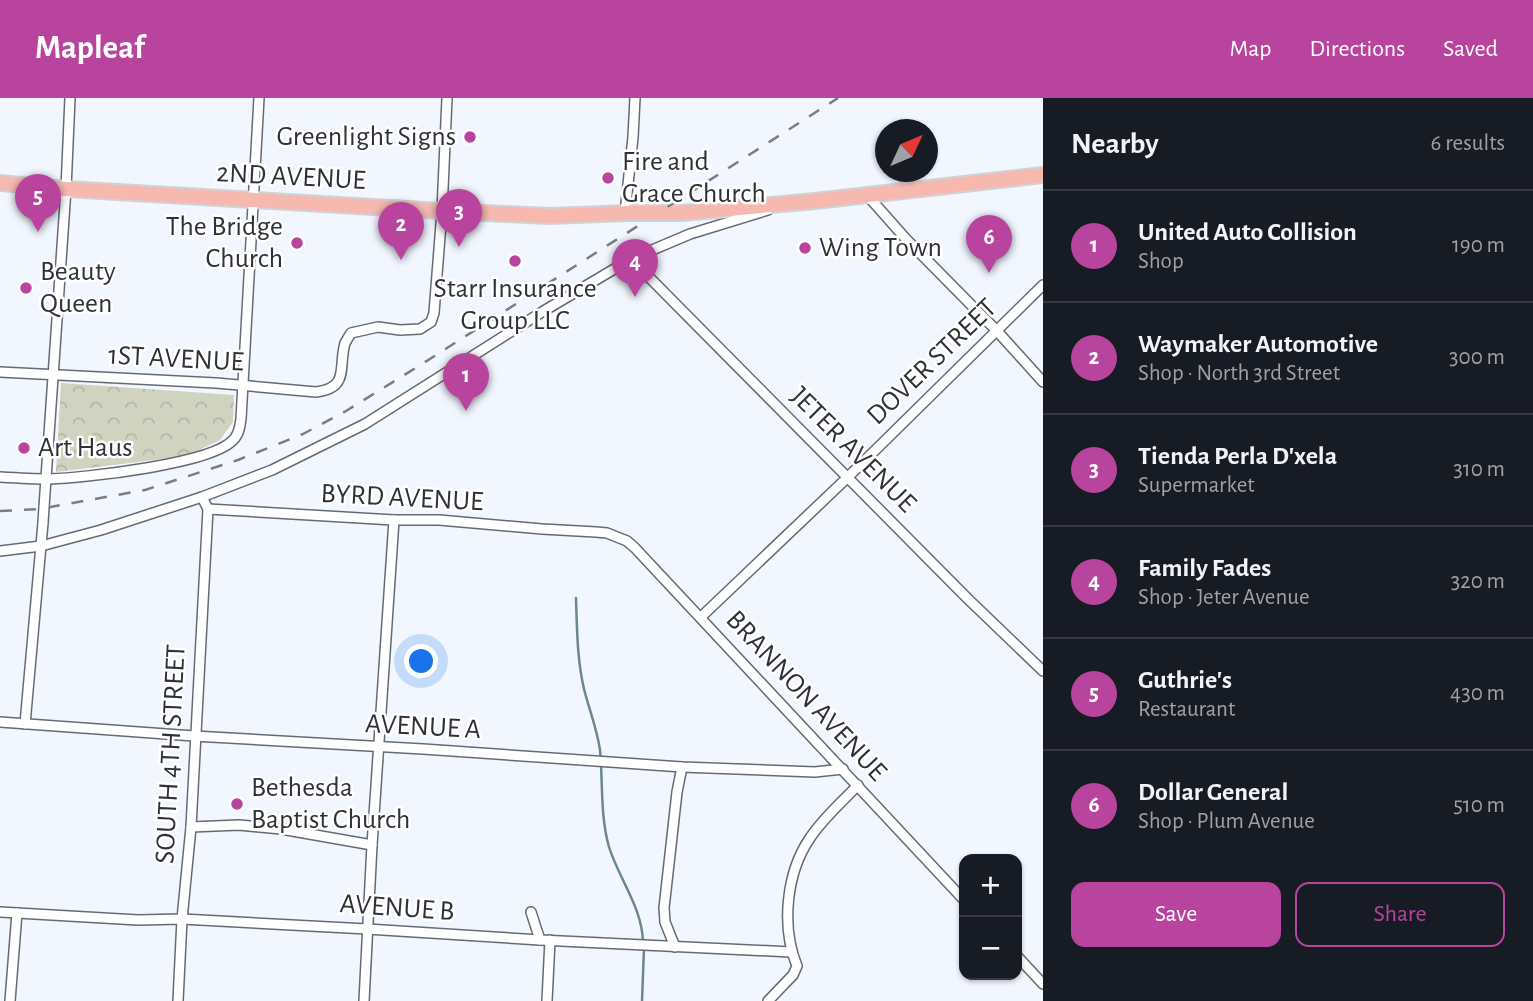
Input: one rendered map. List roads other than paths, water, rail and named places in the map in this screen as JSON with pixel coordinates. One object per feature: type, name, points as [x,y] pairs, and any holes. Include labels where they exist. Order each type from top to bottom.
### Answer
[{"type":"main road","name":"2ND AVENUE","points":[[0,183],[548,216],[682,213],[790,204],[1043,174]]},
{"type":"street","points":[[25,724],[47,482],[71,98]]},
{"type":"street","points":[[0,477],[47,482],[122,471],[177,462],[226,446],[234,440],[239,430],[244,386],[259,98]]},
{"type":"street","points":[[442,211],[447,98]]},
{"type":"street","points":[[627,213],[635,98]]},
{"type":"street","points":[[867,195],[1043,382]]},
{"type":"street","points":[[0,551],[41,546],[101,530],[202,497],[272,470],[365,424],[631,259],[690,234],[790,204]]},
{"type":"street","name":"1ST AVENUE","points":[[0,372],[327,391],[336,385],[342,375],[345,344],[351,333],[378,327],[421,329],[431,322],[442,211]]},
{"type":"street","name":"JETER AVENUE","points":[[631,259],[1043,671]]},
{"type":"street","name":"DOVER STREET","points":[[701,617],[1043,285]]},
{"type":"street","points":[[202,497],[208,509]]},
{"type":"street","name":"BYRD AVENUE","points":[[208,509],[394,520],[439,520],[607,533]]},
{"type":"street","name":"SOUTH 4TH STREET","points":[[178,1001],[181,919],[191,827],[208,509]]},
{"type":"street","points":[[364,1001],[394,520]]},
{"type":"street","name":"BRANNON AVENUE","points":[[607,533],[635,548],[959,895]]},
{"type":"street","name":"AVENUE A","points":[[0,722],[682,767],[815,772],[844,769]]},
{"type":"street","points":[[660,946],[666,922],[665,897],[682,767]]},
{"type":"street","points":[[768,1001],[793,975],[797,966],[791,952],[788,927],[793,875],[800,855],[810,837],[858,785]]},
{"type":"street","points":[[191,827],[239,825],[372,845]]},
{"type":"street","name":"AVENUE B","points":[[0,912],[138,920],[181,919],[791,952]]},
{"type":"street","points":[[531,912],[545,940],[547,1001]]},
{"type":"street","points":[[10,1001],[17,913]]},
{"type":"street","points":[[666,922],[676,947]]},
{"type":"street","points":[[1022,961],[1043,984]]},
{"type":"waterway","points":[[576,598],[580,666],[600,750],[606,835],[613,859],[639,917],[643,942]]},
{"type":"waterway","points":[[642,1001],[644,948]]},
{"type":"railway","points":[[0,511],[39,509],[145,490],[238,460],[303,434],[422,364],[838,98]]},
{"type":"place","name":"Greenlight Signs","points":[[470,137]]},
{"type":"place","name":"Fire and Grace Church","points":[[608,178]]},
{"type":"place","name":"Guthrie's","points":[[38,232]]},
{"type":"place","name":"The Bridge Church","points":[[297,243]]},
{"type":"place","name":"Tienda Perla D'xela","points":[[459,247]]},
{"type":"place","name":"Wing Town","points":[[805,248]]},
{"type":"place","name":"Waymaker Automotive","points":[[401,260]]},
{"type":"place","name":"Starr Insurance Group LLC","points":[[515,261]]},
{"type":"place","name":"Dollar General","points":[[989,273]]},
{"type":"place","name":"Beauty Queen","points":[[26,288]]},
{"type":"place","name":"Family Fades","points":[[635,297]]},
{"type":"place","name":"United Auto Collision","points":[[466,411]]},
{"type":"place","name":"Art Haus","points":[[24,448]]},
{"type":"place","name":"Bethesda Baptist Church","points":[[237,804]]}]
